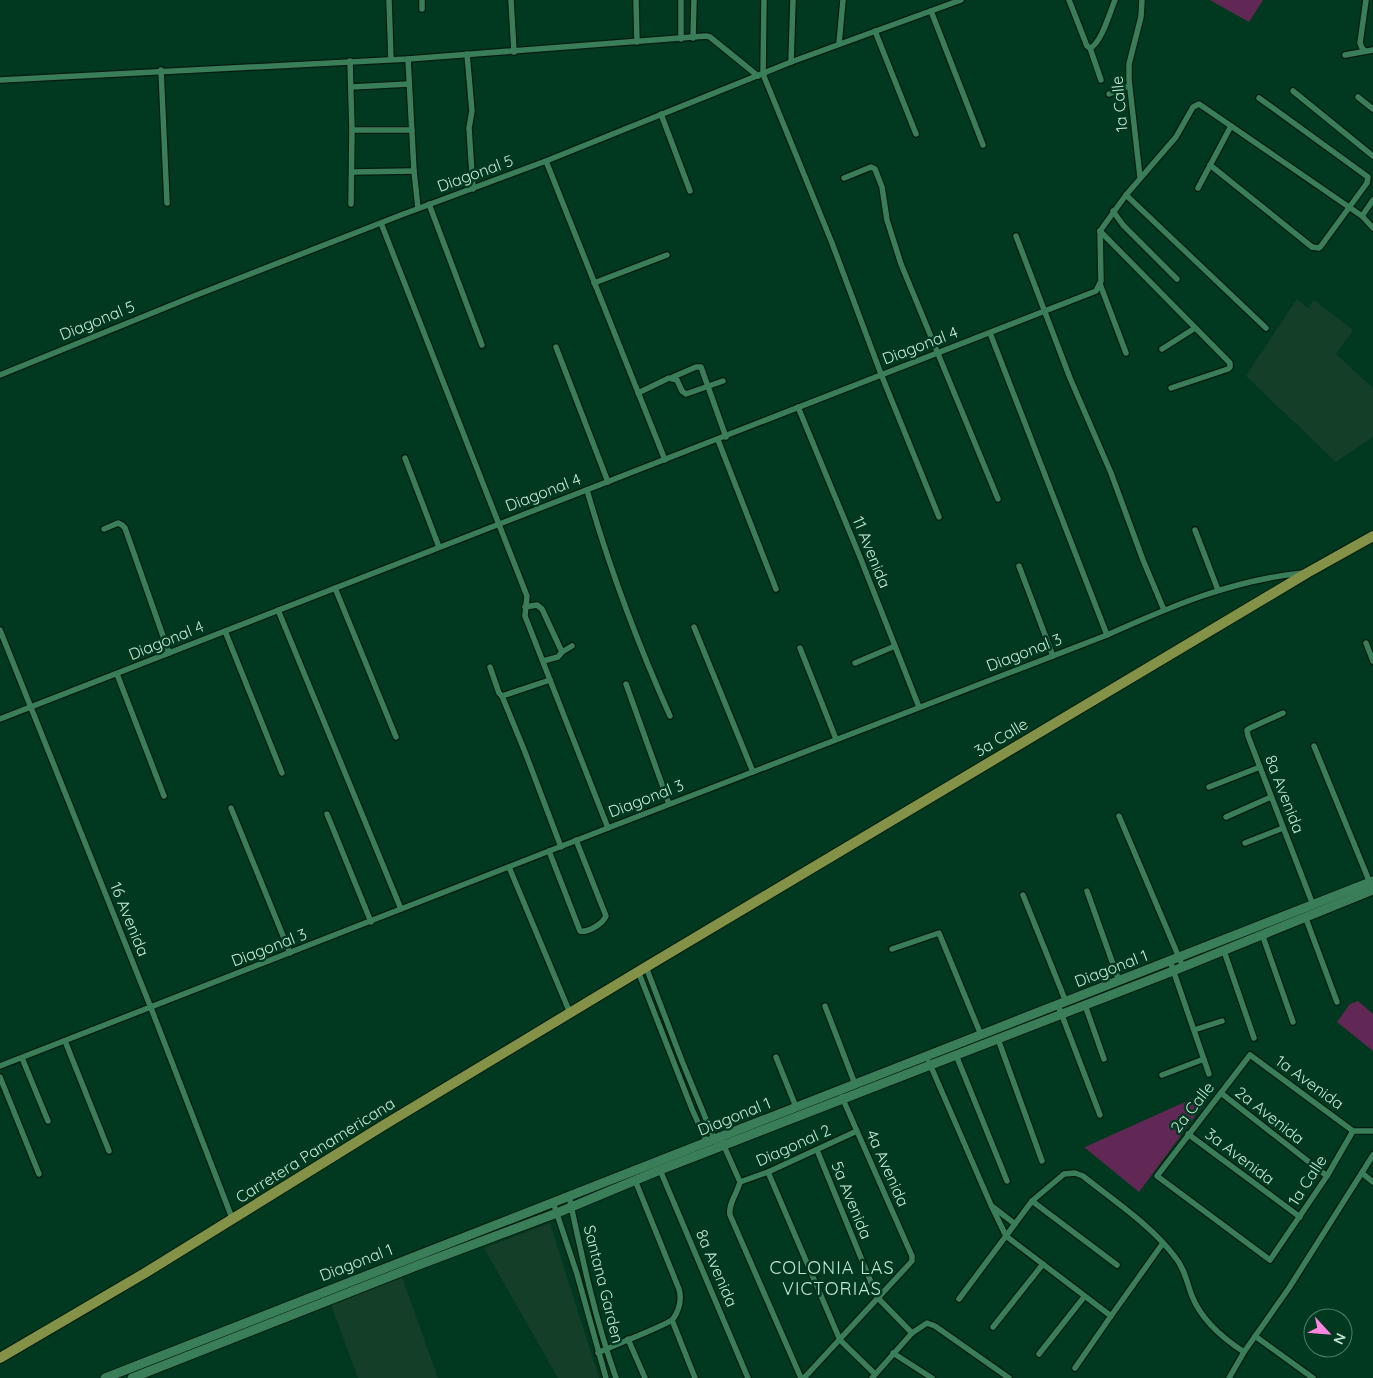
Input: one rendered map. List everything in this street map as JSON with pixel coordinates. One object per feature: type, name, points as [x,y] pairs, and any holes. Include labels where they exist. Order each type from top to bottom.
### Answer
[{"type":"main road","name":"3a Calle","points":[[642,969],[1307,573],[1373,536]]},
{"type":"main road","name":"Diagonal 1","points":[[105,1378],[553,1202],[715,1144],[929,1061],[981,1035],[1179,957],[1304,913],[1372,884]]},
{"type":"main road","name":"Diagonal 1","points":[[1304,913],[1313,905],[1323,905]]},
{"type":"main road","name":"Diagonal 1","points":[[132,1378],[572,1207],[660,1170],[796,1107],[841,1095],[855,1084],[929,1061],[956,1055],[998,1039],[1224,951],[1262,934],[1278,923]]},
{"type":"main road","name":"Carretera Panamericana","points":[[0,1358],[145,1273],[384,1124],[642,969]]},
{"type":"street","points":[[389,0],[391,59]]},
{"type":"street","points":[[422,0],[422,9]]},
{"type":"street","points":[[511,0],[514,52]]},
{"type":"street","points":[[636,0],[637,42]]},
{"type":"street","points":[[681,0],[681,39]]},
{"type":"street","points":[[693,38],[694,0]]},
{"type":"street","points":[[764,0],[760,75],[832,243],[881,374],[939,517]]},
{"type":"street","points":[[791,62],[793,0]]},
{"type":"street","points":[[839,44],[843,0]]},
{"type":"street","points":[[940,8],[941,0]]},
{"type":"street","name":"Diagonal 5","points":[[0,375],[186,299],[418,208],[546,161],[791,62],[961,0]]},
{"type":"street","points":[[1069,0],[1087,46],[1090,48],[1101,80]]},
{"type":"street","points":[[1090,48],[1094,47],[1099,39],[1115,0]]},
{"type":"street","name":"1a Calle","points":[[1140,177],[1129,86],[1129,64],[1141,17],[1142,0]]},
{"type":"street","points":[[1365,51],[1360,42],[1366,0]]},
{"type":"street","points":[[931,11],[983,145]]},
{"type":"street","points":[[875,31],[916,134]]},
{"type":"street","points":[[0,80],[161,70],[408,59],[706,36],[710,37],[760,75]]},
{"type":"street","points":[[1345,56],[1373,50]]},
{"type":"street","points":[[467,54],[472,111],[469,128],[473,189]]},
{"type":"street","points":[[408,59],[414,171],[418,208]]},
{"type":"street","points":[[350,61],[352,130],[351,204]]},
{"type":"street","points":[[161,70],[167,203]]},
{"type":"street","points":[[351,87],[409,84]]},
{"type":"street","points":[[1109,94],[1129,86]]},
{"type":"street","points":[[1293,91],[1373,156]]},
{"type":"street","points":[[1210,165],[1315,248],[1321,246],[1367,182],[1368,177],[1259,98]]},
{"type":"street","points":[[1358,98],[1373,109]]},
{"type":"street","points":[[1126,353],[1100,284],[1100,231],[1140,177],[1176,137],[1196,104],[1203,105],[1362,216],[1373,228]]},
{"type":"street","points":[[662,114],[690,191]]},
{"type":"street","points":[[1198,188],[1231,126]]},
{"type":"street","points":[[352,130],[412,130]]},
{"type":"street","points":[[546,161],[665,460]]},
{"type":"street","points":[[844,178],[871,166],[875,169],[882,187],[887,220],[901,264],[998,499]]},
{"type":"street","points":[[352,172],[414,171]]},
{"type":"street","points":[[1126,195],[1266,328]]},
{"type":"street","points":[[1362,216],[1373,200]]},
{"type":"street","points":[[429,204],[482,344]]},
{"type":"street","points":[[1113,211],[1118,221],[1178,279]]},
{"type":"street","points":[[381,223],[527,596],[524,607],[525,616],[608,828]]},
{"type":"street","points":[[1100,231],[1228,361],[1230,367],[1171,388]]},
{"type":"street","points":[[1016,236],[1070,378],[1111,473],[1143,560],[1164,610]]},
{"type":"street","points":[[594,283],[667,255]]},
{"type":"street","name":"Diagonal 4","points":[[0,718],[726,437],[937,352],[990,333],[1096,291],[1100,284]]},
{"type":"street","points":[[1162,349],[1195,328]]},
{"type":"street","points":[[990,333],[1107,635]]},
{"type":"street","points":[[556,347],[608,482]]},
{"type":"street","points":[[638,393],[699,366],[726,437]]},
{"type":"street","points":[[673,377],[686,394],[723,381]]},
{"type":"street","name":"11 Avenida","points":[[798,407],[919,707]]},
{"type":"street","points":[[718,440],[776,589]]},
{"type":"street","points":[[405,458],[439,547]]},
{"type":"street","points":[[587,490],[600,538],[624,605],[670,716]]},
{"type":"street","points":[[104,529],[118,523],[125,528],[169,653]]},
{"type":"street","points":[[1195,530],[1218,590]]},
{"type":"street","points":[[1019,566],[1053,656]]},
{"type":"street","name":"Diagonal 3","points":[[0,1066],[576,840],[1107,635],[1164,610],[1218,590],[1270,576],[1307,573]]},
{"type":"street","points":[[334,588],[396,737]]},
{"type":"street","points":[[524,607],[538,605],[542,609],[562,652]]},
{"type":"street","points":[[278,610],[401,910]]},
{"type":"street","points":[[694,627],[753,772]]},
{"type":"street","name":"16 Avenida","points":[[0,630],[151,1008],[232,1218]]},
{"type":"street","points":[[225,631],[282,773]]},
{"type":"street","points":[[1366,643],[1373,661]]},
{"type":"street","points":[[543,661],[558,657],[572,646]]},
{"type":"street","points":[[855,663],[895,646]]},
{"type":"street","points":[[800,648],[836,739]]},
{"type":"street","points":[[490,667],[561,847]]},
{"type":"street","points":[[117,674],[164,796]]},
{"type":"street","points":[[502,696],[550,680]]},
{"type":"street","points":[[626,684],[669,804]]},
{"type":"street","name":"8a Avenida","points":[[1284,713],[1247,730],[1313,905]]},
{"type":"street","points":[[1314,746],[1372,884]]},
{"type":"street","points":[[1209,787],[1260,767]]},
{"type":"street","points":[[1226,817],[1271,797]]},
{"type":"street","points":[[231,808],[290,953]]},
{"type":"street","points":[[327,814],[371,922]]},
{"type":"street","points":[[1119,816],[1183,967]]},
{"type":"street","points":[[1245,843],[1283,828]]},
{"type":"street","points":[[549,851],[580,931],[584,932],[603,922],[606,916],[576,840]]},
{"type":"street","points":[[509,867],[570,1012]]},
{"type":"street","points":[[1087,891],[1119,981]]},
{"type":"street","points":[[1023,895],[1062,1003],[1061,1014],[1100,1115]]},
{"type":"street","points":[[1304,913],[1337,1002]]},
{"type":"street","points":[[892,949],[940,933],[981,1035]]},
{"type":"street","points":[[1262,934],[1293,1022]]},
{"type":"street","points":[[1224,951],[1254,1038]]},
{"type":"street","points":[[1170,961],[1209,1074]]},
{"type":"street","points":[[642,969],[664,1015],[715,1144]]},
{"type":"street","points":[[642,969],[657,1018],[692,1109],[740,1182],[738,1192],[730,1205],[730,1215],[802,1378],[840,1340],[877,1297]]},
{"type":"street","points":[[1085,1005],[1104,1059]]},
{"type":"street","points":[[825,1006],[855,1084]]},
{"type":"street","points":[[657,1018],[664,1015]]},
{"type":"street","points":[[1194,1030],[1222,1021]]},
{"type":"street","points":[[998,1039],[1042,1160]]},
{"type":"street","points":[[65,1041],[109,1151]]},
{"type":"street","points":[[956,1055],[1007,1181]]},
{"type":"street","name":"2a Calle","points":[[1250,1055],[1157,1176],[1270,1260]]},
{"type":"street","name":"1a Avenida","points":[[1250,1055],[1353,1131]]},
{"type":"street","points":[[776,1057],[796,1107]]},
{"type":"street","points":[[22,1058],[48,1121]]},
{"type":"street","points":[[1162,1075],[1204,1058]]},
{"type":"street","points":[[929,1061],[1006,1236],[1111,1316]]},
{"type":"street","points":[[0,1076],[39,1174]]},
{"type":"street","name":"2a Avenida","points":[[1221,1093],[1327,1176]]},
{"type":"street","name":"4a Avenida","points":[[841,1095],[912,1256],[909,1266],[877,1297]]},
{"type":"street","name":"Diagonal 2","points":[[740,1182],[768,1172],[857,1131]]},
{"type":"street","points":[[1353,1131],[1373,1131]]},
{"type":"street","name":"1a Calle","points":[[1270,1260],[1327,1176],[1353,1131]]},
{"type":"street","name":"3a Avenida","points":[[1188,1134],[1300,1217]]},
{"type":"street","name":"5a Avenida","points":[[817,1150],[877,1297],[912,1333]]},
{"type":"street","points":[[1228,1378],[1289,1288],[1373,1155]]},
{"type":"street","name":"8a Avenida","points":[[660,1170],[748,1378]]},
{"type":"street","points":[[768,1172],[840,1340],[874,1376],[912,1333],[924,1324],[931,1323],[1009,1378]]},
{"type":"street","points":[[1362,1173],[1373,1182]]},
{"type":"street","points":[[959,1299],[1032,1201],[1064,1174],[1075,1174],[1083,1176],[1142,1223],[1163,1243],[1177,1259],[1187,1277],[1193,1297],[1203,1315],[1231,1343],[1244,1352]]},
{"type":"street","points":[[598,1353],[672,1320],[680,1305],[679,1289],[635,1180]]},
{"type":"street","name":"Santana Garden","points":[[569,1196],[606,1349],[616,1378]]},
{"type":"street","points":[[1032,1201],[1117,1265]]},
{"type":"street","name":"Santana Garden","points":[[553,1202],[606,1378]]},
{"type":"street","points":[[991,1205],[1015,1224]]},
{"type":"street","points":[[1075,1368],[1163,1243]]},
{"type":"street","points":[[569,1250],[580,1246]]},
{"type":"street","points":[[993,1328],[1043,1264]]},
{"type":"street","points":[[1039,1354],[1084,1297]]},
{"type":"street","points":[[672,1320],[695,1378]]},
{"type":"street","points":[[1255,1336],[1314,1378]]},
{"type":"street","points":[[628,1339],[645,1378]]},
{"type":"street","points":[[893,1353],[932,1378]]},
{"type":"shaded area","points":[[1210,0],[1263,0],[1249,22]]},
{"type":"shaded area","points":[[1297,299],[1308,308],[1314,300],[1353,330],[1336,354],[1373,388],[1373,437],[1336,462],[1246,376]]},
{"type":"shaded area","points":[[1358,1001],[1373,1014],[1373,1051],[1337,1022],[1350,1004]]},
{"type":"shaded area","points":[[1216,1088],[1139,1192],[1084,1147],[1085,1147]]},
{"type":"shaded area","points":[[550,1223],[599,1378],[558,1378],[484,1248]]},
{"type":"shaded area","points":[[402,1277],[438,1378],[358,1378],[331,1304]]},
{"type":"district","name":"COLONIA LAS VICTORIAS","points":[[832,1278]]}]
